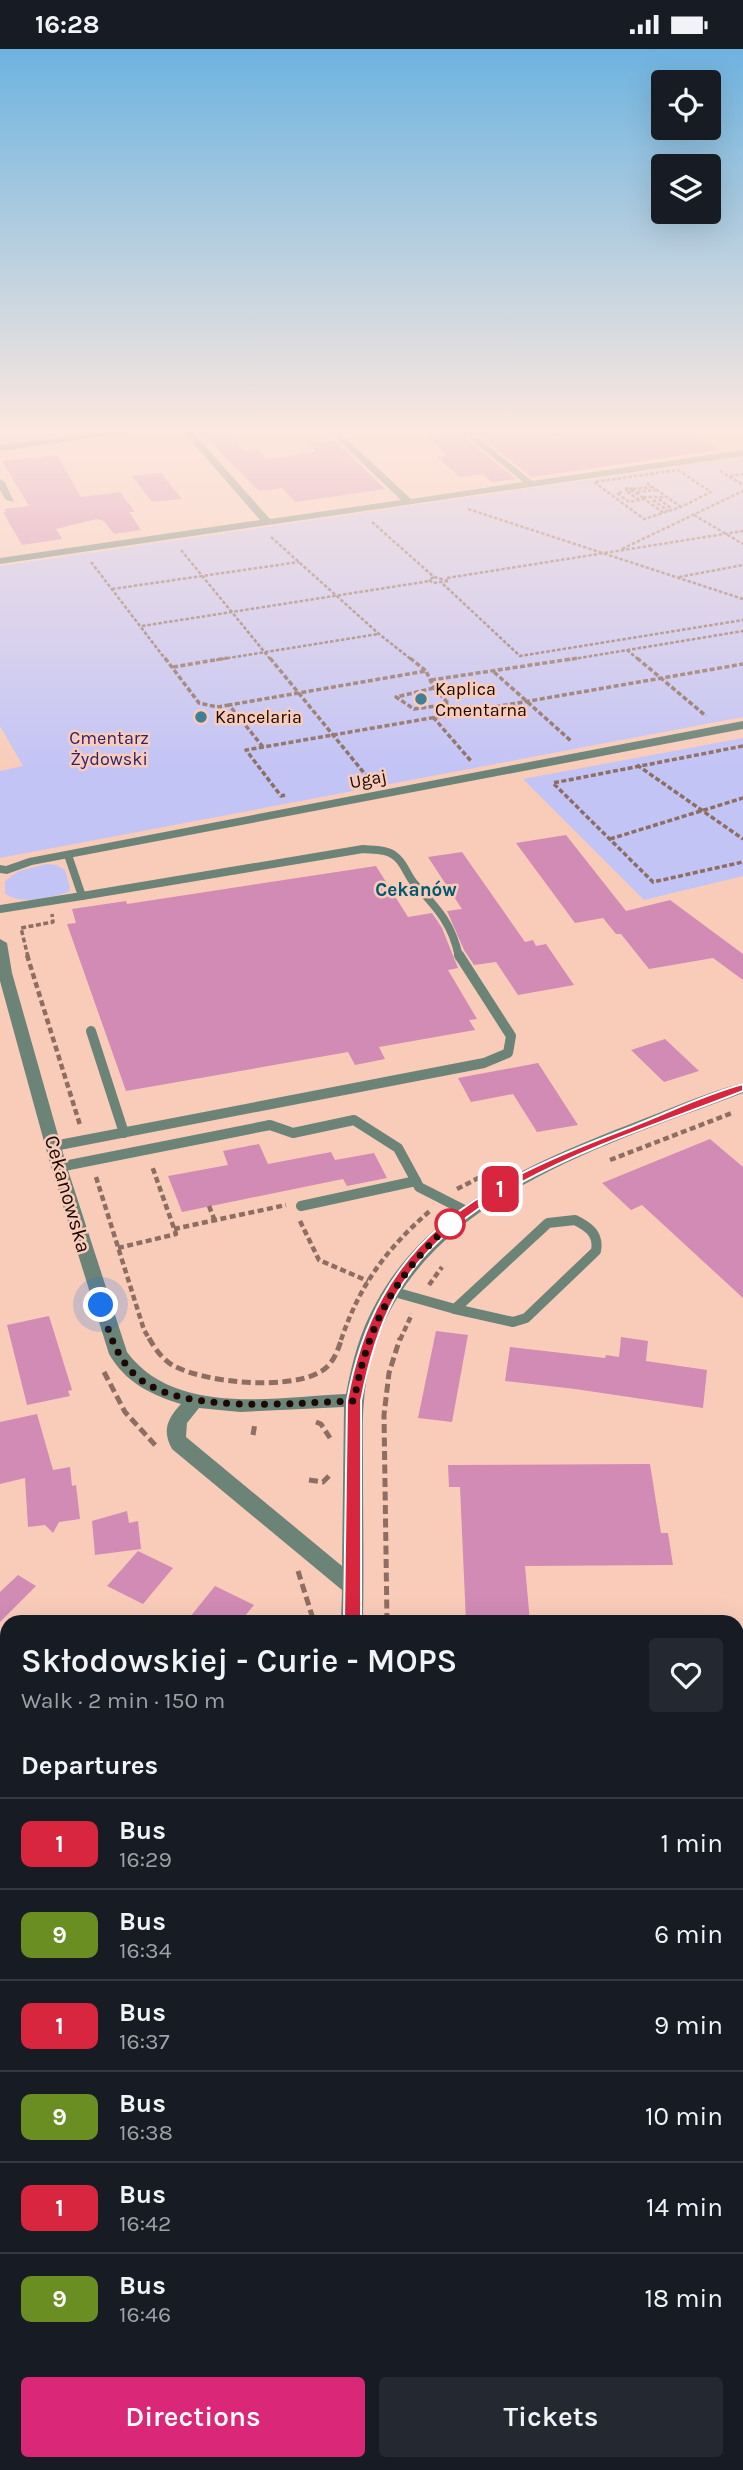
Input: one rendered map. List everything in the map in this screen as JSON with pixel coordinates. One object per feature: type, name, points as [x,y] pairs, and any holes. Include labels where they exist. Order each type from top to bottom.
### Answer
[{"type":"street","points":[[0,561],[149,542]]},
{"type":"street","name":"Ugaj","points":[[2,872],[29,862],[743,725]]},
{"type":"street","name":"Cekanowska","points":[[0,943],[5,973],[59,1167],[118,1354],[135,1375],[162,1391],[195,1401],[354,1401]]},
{"type":"street","points":[[352,1615],[354,1401],[360,1369],[377,1319],[391,1291],[420,1254],[450,1224],[495,1192],[532,1171],[743,1088]]},
{"type":"street","points":[[195,1401],[174,1425],[174,1435],[179,1444],[352,1586]]},
{"type":"lane","points":[[0,909],[363,849],[388,852],[401,861],[413,882],[430,897],[455,936],[460,960],[511,1036],[508,1053],[485,1063],[54,1146]]},
{"type":"lane","points":[[68,855],[82,896]]},
{"type":"lane","points":[[91,1031],[124,1133]]},
{"type":"lane","points":[[59,1167],[270,1125],[293,1133],[354,1120],[398,1148],[419,1187],[468,1212]]},
{"type":"lane","points":[[297,1208],[416,1181]]},
{"type":"lane","points":[[391,1291],[455,1309],[500,1321],[513,1322],[526,1318],[596,1251],[596,1234],[575,1220],[548,1223],[455,1309]]},
{"type":"path","points":[[280,542],[379,634],[426,671],[434,688],[449,703],[413,710],[405,706],[396,697],[434,688]]},
{"type":"path","points":[[394,542],[434,577],[447,579],[677,542]]},
{"type":"path","points":[[565,542],[743,599]]},
{"type":"path","points":[[615,552],[636,542]]},
{"type":"path","points":[[176,544],[369,779]]},
{"type":"path","points":[[87,556],[199,703],[217,707],[426,671]]},
{"type":"path","points":[[112,589],[299,562]]},
{"type":"path","points":[[678,577],[743,565]]},
{"type":"path","points":[[430,581],[434,577]]},
{"type":"path","points":[[443,584],[449,581],[447,579]]},
{"type":"path","points":[[141,627],[430,581],[443,584],[520,656],[743,620]]},
{"type":"path","points":[[431,680],[492,670],[502,671],[743,631]]},
{"type":"path","points":[[172,667],[379,634]]},
{"type":"path","points":[[627,650],[707,716],[693,719]]},
{"type":"path","points":[[294,793],[281,796],[246,750],[743,664]]},
{"type":"path","points":[[492,670],[572,741],[559,744]]},
{"type":"path","points":[[229,705],[263,747]]},
{"type":"path","points":[[428,705],[477,767]]},
{"type":"path","points":[[743,746],[553,783],[653,882],[743,862]]},
{"type":"path","points":[[631,759],[743,839]]},
{"type":"path","points":[[458,763],[471,760]]},
{"type":"path","points":[[356,782],[382,777]]},
{"type":"path","points":[[610,839],[743,798]]},
{"type":"path","points":[[118,1248],[176,1234],[146,1150]]},
{"type":"path","points":[[209,1206],[215,1221]]},
{"type":"path","points":[[174,1229],[297,1208],[319,1260],[368,1281]]},
{"type":"path","points":[[253,1435],[252,1425],[260,1417]]},
{"type":"path","points":[[309,1418],[329,1434],[332,1445]]},
{"type":"path","points":[[309,1480],[323,1482],[331,1475],[332,1465]]},
{"type":"green space","name":"Cmentarz Żydowski","points":[[164,542],[743,542],[743,717],[0,858],[0,771],[23,766],[0,726],[0,566]]},
{"type":"green space","points":[[743,738],[743,876],[644,900],[523,779]]},
{"type":"green space","points":[[47,864],[65,870],[69,892],[27,900],[5,893],[5,881],[19,871]]},
{"type":"building","points":[[20,542],[42,542],[22,545]]},
{"type":"building","points":[[566,835],[626,911],[670,900],[743,954],[743,980],[713,958],[649,969],[621,934],[616,934],[603,918],[575,923],[516,843]]},
{"type":"building","points":[[462,852],[525,942],[533,940],[536,946],[546,944],[574,985],[518,995],[496,962],[474,965],[464,950],[447,911],[462,909],[428,857]]},
{"type":"building","points":[[376,866],[408,917],[432,913],[442,928],[458,968],[448,970],[477,1019],[469,1020],[475,1030],[379,1047],[385,1059],[355,1065],[348,1052],[126,1091],[67,924],[76,923],[72,909],[126,901],[127,904]]},
{"type":"building","points":[[665,1039],[699,1071],[664,1082],[631,1050]]},
{"type":"building","points":[[538,1063],[578,1125],[537,1132],[513,1094],[471,1102],[458,1078]]},
{"type":"building","points":[[710,1139],[743,1167],[743,1298],[642,1205],[631,1210],[602,1183]]},
{"type":"building","points":[[259,1144],[268,1164],[331,1152],[335,1160],[374,1153],[387,1178],[347,1186],[343,1179],[182,1212],[168,1176],[228,1165],[223,1151]]},
{"type":"building","points":[[49,1316],[72,1390],[68,1391],[70,1396],[27,1405],[7,1325]]},
{"type":"building","points":[[436,1331],[468,1335],[452,1422],[418,1418]]},
{"type":"building","points":[[621,1337],[648,1341],[646,1361],[707,1370],[703,1408],[505,1381],[510,1347],[605,1358],[606,1355],[619,1357]]},
{"type":"building","points":[[37,1414],[53,1470],[70,1467],[72,1486],[76,1485],[80,1519],[59,1522],[53,1533],[45,1525],[28,1527],[25,1478],[0,1484],[0,1422]]},
{"type":"building","points":[[650,1464],[661,1533],[668,1533],[673,1565],[525,1566],[529,1615],[466,1615],[460,1487],[449,1487],[448,1465]]},
{"type":"building","points":[[127,1511],[129,1523],[138,1521],[141,1549],[95,1555],[92,1521]]},
{"type":"building","points":[[138,1551],[173,1568],[143,1604],[107,1586]]},
{"type":"building","points":[[18,1575],[36,1586],[7,1615],[0,1615],[0,1592]]},
{"type":"building","points":[[215,1586],[254,1605],[246,1615],[192,1615]]},
{"type":"bus line","name":"1","points":[[352,1615],[354,1401],[360,1369],[377,1319],[391,1291],[405,1272],[450,1224],[495,1192],[532,1171],[743,1088]]},
{"type":"place","name":"Kaplica Cmentarna","points":[[421,699]]},
{"type":"place","name":"Kancelaria","points":[[201,717]]},
{"type":"district","name":"Cekanów","points":[[416,890]]},
{"type":"route","points":[[101,1305],[118,1354],[135,1375],[162,1391],[195,1401],[232,1403],[354,1401],[360,1369],[387,1298],[420,1254],[450,1224]]}]
